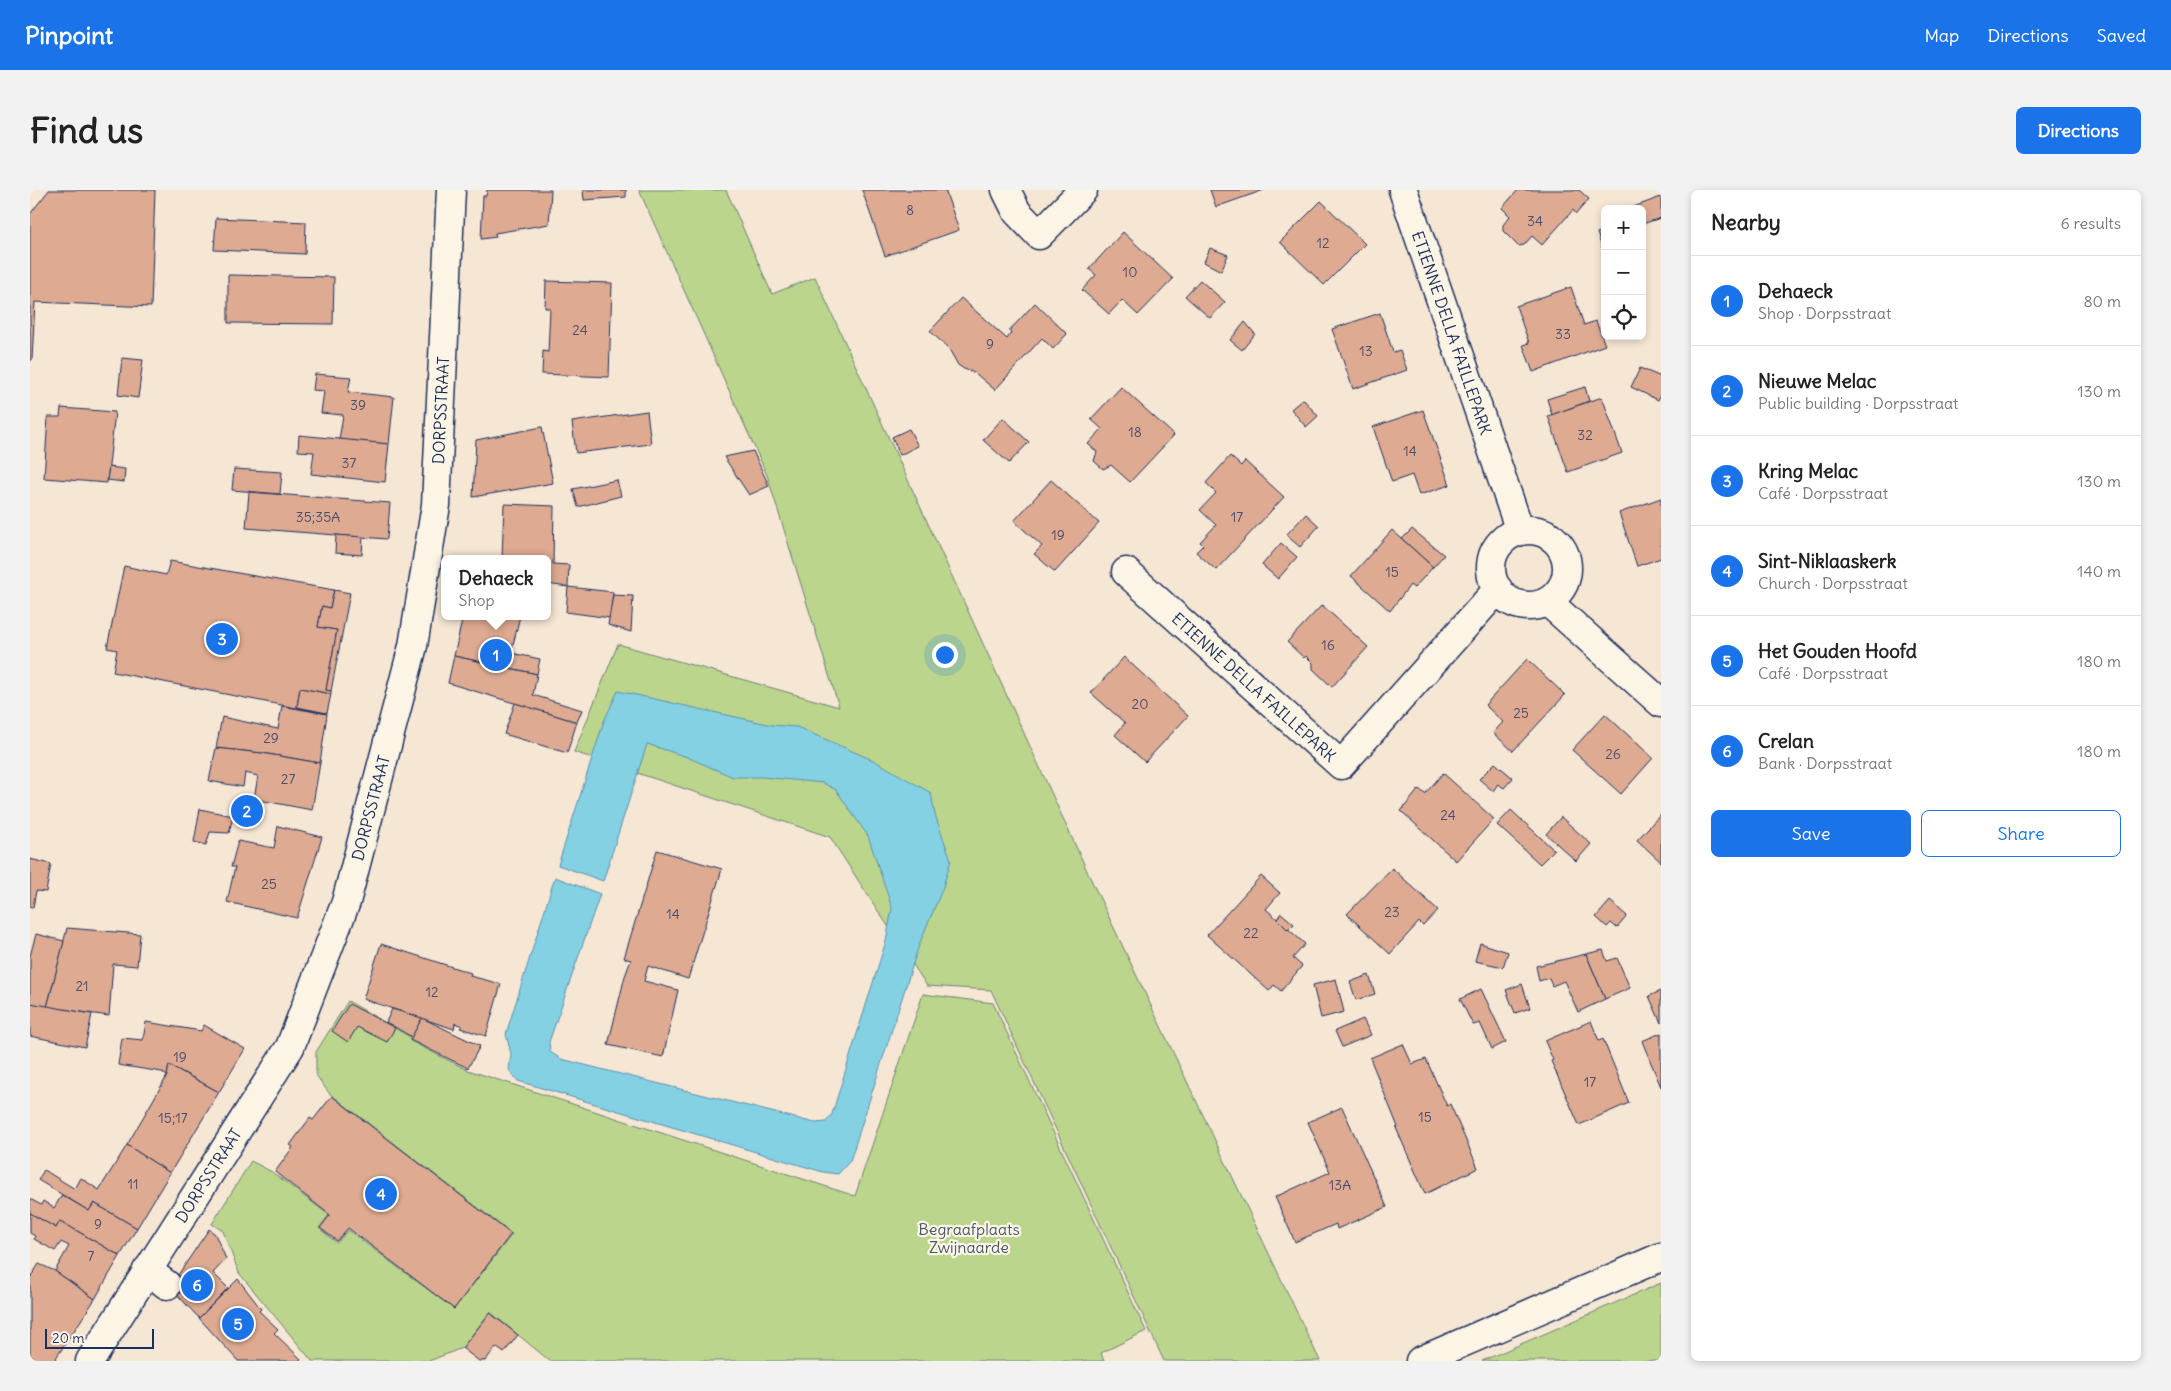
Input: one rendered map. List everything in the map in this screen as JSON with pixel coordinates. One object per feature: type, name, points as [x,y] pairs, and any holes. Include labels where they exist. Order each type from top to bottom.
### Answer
[{"type":"street","name":"DORPSSTRAAT","points":[[90,1361],[157,1278],[290,1046],[346,902],[413,646],[436,505],[451,190]]},
{"type":"street","points":[[1006,190],[1017,212],[1039,235],[1083,190]]},
{"type":"street","name":"ETIENNE DELLA FAILLEPARK","points":[[1406,191],[1520,530]]},
{"type":"street","points":[[1534,529],[1547,533],[1558,541],[1567,558],[1568,571],[1566,582],[1559,593],[1548,602],[1527,607],[1514,604],[1498,589],[1491,570],[1492,557],[1498,545],[1508,536],[1520,530],[1534,529]]},
{"type":"street","name":"ETIENNE DELLA FAILLEPARK","points":[[1126,572],[1341,765],[1498,589]]},
{"type":"street","points":[[1548,602],[1661,703]]},
{"type":"street","points":[[1420,1361],[1661,1257]]},
{"type":"green space","points":[[639,190],[726,190],[772,294],[815,277],[1094,886],[1320,1361],[1164,1361],[991,990],[927,986],[830,837],[574,752],[618,644],[839,707],[767,475]]},
{"type":"green space","name":"Begraafplaats Zwijnaarde","points":[[923,994],[993,1003],[1146,1331],[1101,1353],[1104,1361],[550,1361],[490,1312],[462,1348],[429,1361],[312,1361],[239,1273],[223,1231],[212,1224],[251,1161],[272,1172],[329,1215],[319,1228],[337,1243],[348,1230],[454,1309],[512,1234],[329,1093],[316,1075],[316,1052],[348,1001],[410,1037],[410,1041],[468,1070],[855,1196]]},
{"type":"green space","points":[[1661,1283],[1661,1361],[1482,1361]]},
{"type":"water","points":[[618,691],[772,725],[797,727],[875,761],[931,793],[935,815],[951,860],[942,890],[919,945],[850,1161],[838,1174],[823,1172],[518,1081],[509,1070],[511,1054],[506,1034],[555,877],[600,894],[549,1042],[550,1052],[561,1059],[815,1123],[826,1122],[832,1114],[886,941],[892,908],[868,836],[836,790],[823,783],[762,777],[733,777],[687,757],[647,744],[603,881],[558,865],[604,721]]},
{"type":"building","points":[[49,190],[155,190],[151,307],[35,302],[32,360],[30,360],[30,214]]},
{"type":"building","points":[[487,190],[551,190],[549,224],[495,233],[496,237],[481,239],[483,196],[486,196]]},
{"type":"building","points":[[583,190],[626,190],[626,197],[584,200]]},
{"type":"building","points":[[862,190],[945,190],[959,230],[885,256]]},
{"type":"building","points":[[1210,190],[1264,190],[1216,207]]},
{"type":"building","points":[[1518,190],[1579,190],[1589,199],[1576,214],[1573,210],[1542,245],[1532,236],[1524,245],[1518,246],[1503,231],[1503,225],[1510,216],[1502,208]]},
{"type":"building","points":[[1661,197],[1661,218],[1646,223],[1646,205],[1639,205]]},
{"type":"building","points":[[1321,201],[1365,244],[1324,285],[1280,242]]},
{"type":"building","points":[[216,218],[306,222],[305,254],[214,250]]},
{"type":"building","points":[[1123,232],[1173,279],[1138,315],[1122,300],[1109,314],[1082,290],[1096,275],[1089,269]]},
{"type":"building","points":[[1601,232],[1601,244],[1597,233]]},
{"type":"building","points":[[1210,248],[1228,255],[1221,271],[1204,262]]},
{"type":"building","points":[[228,275],[334,277],[333,324],[228,323]]},
{"type":"building","points":[[1200,280],[1225,302],[1210,318],[1185,296]]},
{"type":"building","points":[[546,281],[612,283],[609,377],[542,374],[543,351],[548,352],[550,308],[545,308]]},
{"type":"building","points":[[1571,287],[1584,325],[1596,321],[1601,340],[1603,340],[1605,345],[1533,372],[1523,345],[1529,343],[1516,306]]},
{"type":"building","points":[[961,298],[1007,339],[1011,333],[1009,331],[1035,303],[1067,334],[1053,349],[1042,338],[995,390],[975,373],[958,365],[949,349],[930,331]]},
{"type":"building","points":[[1380,313],[1393,352],[1400,350],[1407,370],[1353,389],[1332,329]]},
{"type":"building","points":[[1245,322],[1255,334],[1242,350],[1230,340]]},
{"type":"building","points":[[122,358],[143,360],[138,398],[118,395]]},
{"type":"building","points":[[1640,368],[1661,377],[1661,394],[1658,400],[1631,387]]},
{"type":"building","points":[[315,374],[351,377],[348,392],[394,397],[389,444],[339,440],[343,415],[321,413],[324,391],[313,390]]},
{"type":"building","points":[[1121,387],[1174,435],[1130,482],[1111,465],[1103,469],[1094,461],[1097,452],[1088,444],[1102,429],[1091,419]]},
{"type":"building","points":[[1585,387],[1589,401],[1552,415],[1547,399]]},
{"type":"building","points":[[1602,397],[1622,453],[1568,472],[1548,416]]},
{"type":"building","points":[[1303,399],[1318,416],[1306,427],[1291,409]]},
{"type":"building","points":[[61,408],[115,412],[107,483],[44,478],[48,417],[60,417]]},
{"type":"building","points":[[1423,410],[1450,485],[1419,495],[1412,475],[1392,482],[1373,427]]},
{"type":"building","points":[[647,411],[651,444],[576,453],[572,422]]},
{"type":"building","points":[[1003,418],[1029,442],[1009,463],[983,440]]},
{"type":"building","points":[[542,427],[553,483],[473,497],[476,440]]},
{"type":"building","points":[[909,429],[918,446],[900,455],[892,437]]},
{"type":"building","points":[[299,435],[389,444],[385,482],[311,474],[314,452],[298,451]]},
{"type":"building","points":[[753,451],[769,486],[749,495],[724,457]]},
{"type":"building","points":[[1230,456],[1241,466],[1245,461],[1284,497],[1216,570],[1196,552],[1203,545],[1200,542],[1216,525],[1200,510],[1216,493],[1206,483]]},
{"type":"building","points":[[109,467],[125,469],[124,482],[107,480]]},
{"type":"building","points":[[234,469],[282,472],[280,494],[232,490]]},
{"type":"building","points":[[617,480],[621,496],[578,507],[573,489]]},
{"type":"building","points":[[1051,480],[1099,523],[1055,572],[1034,554],[1042,546],[1014,521]]},
{"type":"building","points":[[249,492],[390,503],[387,539],[246,528]]},
{"type":"building","points":[[1661,498],[1661,558],[1637,566],[1619,513]]},
{"type":"building","points":[[504,504],[554,506],[553,564],[569,565],[568,587],[551,585],[551,555],[502,555]]},
{"type":"building","points":[[1306,514],[1319,526],[1300,547],[1286,535]]},
{"type":"building","points":[[1412,529],[1444,555],[1433,567],[1402,539]]},
{"type":"building","points":[[1392,530],[1433,567],[1414,588],[1410,585],[1390,611],[1351,576]]},
{"type":"building","points":[[336,535],[363,537],[362,555],[335,553]]},
{"type":"building","points":[[1281,543],[1297,557],[1278,579],[1262,565]]},
{"type":"building","points":[[170,561],[334,590],[330,608],[322,606],[318,627],[337,630],[326,690],[331,691],[331,694],[300,688],[297,707],[327,714],[113,672],[117,650],[107,648],[124,566],[166,575]]},
{"type":"building","points":[[568,587],[613,592],[610,618],[566,612]]},
{"type":"building","points":[[334,590],[350,593],[331,691],[326,690],[337,630],[318,627],[322,606],[330,608]]},
{"type":"building","points":[[613,595],[633,596],[631,632],[608,625]]},
{"type":"building","points":[[1322,605],[1368,647],[1332,687],[1313,669],[1313,663],[1306,656],[1304,658],[1287,642]]},
{"type":"building","points":[[462,620],[519,620],[511,653],[540,659],[537,674],[454,656]]},
{"type":"building","points":[[454,656],[537,674],[533,695],[582,710],[577,722],[448,683]]},
{"type":"building","points":[[1124,657],[1188,716],[1145,762],[1115,735],[1125,723],[1091,693]]},
{"type":"building","points":[[1527,659],[1565,695],[1513,751],[1493,733],[1503,722],[1485,705]]},
{"type":"building","points":[[300,688],[331,694],[327,713],[297,707]]},
{"type":"building","points":[[515,703],[577,722],[567,753],[504,734]]},
{"type":"building","points":[[282,706],[327,714],[320,763],[262,753],[216,748],[222,717],[278,729]]},
{"type":"building","points":[[1605,714],[1653,758],[1621,794],[1572,750]]},
{"type":"building","points":[[216,748],[262,753],[320,763],[312,810],[254,799],[258,776],[245,773],[243,787],[209,781]]},
{"type":"building","points":[[1495,763],[1513,778],[1504,788],[1498,784],[1493,791],[1479,779]]},
{"type":"building","points":[[1443,773],[1494,819],[1456,861],[1401,811],[1419,789],[1425,794]]},
{"type":"building","points":[[200,809],[233,816],[229,833],[210,832],[206,845],[194,842]]},
{"type":"building","points":[[1511,810],[1554,850],[1540,864],[1497,825]]},
{"type":"building","points":[[1661,814],[1661,862],[1637,840]]},
{"type":"building","points":[[1561,817],[1591,844],[1576,861],[1546,834]]},
{"type":"building","points":[[278,826],[322,837],[297,918],[227,902],[235,867],[231,867],[238,841],[274,848]]},
{"type":"building","points":[[657,850],[722,869],[688,979],[648,966],[644,981],[678,990],[663,1057],[608,1045],[625,976],[631,960],[624,958]]},
{"type":"building","points":[[30,859],[51,864],[46,892],[36,891],[33,907],[30,907]]},
{"type":"building","points":[[1392,868],[1438,910],[1423,926],[1419,922],[1390,954],[1347,914]]},
{"type":"building","points":[[1261,876],[1280,893],[1266,909],[1305,944],[1293,958],[1302,966],[1281,991],[1274,985],[1269,991],[1207,935]]},
{"type":"building","points":[[1610,901],[1627,916],[1617,928],[1611,923],[1607,927],[1596,917]]},
{"type":"building","points":[[1281,913],[1294,924],[1288,930],[1277,919]]},
{"type":"building","points":[[67,928],[140,934],[137,966],[113,964],[109,1016],[47,1007]]},
{"type":"building","points":[[36,934],[64,941],[47,1007],[30,1003],[30,956]]},
{"type":"building","points":[[1480,943],[1508,952],[1503,967],[1475,961]]},
{"type":"building","points":[[381,944],[471,973],[470,976],[501,984],[486,1036],[460,1028],[462,1026],[455,1023],[454,1029],[363,999]]},
{"type":"building","points":[[1603,950],[1607,961],[1617,958],[1630,988],[1605,999],[1586,954]]},
{"type":"building","points":[[1586,954],[1605,999],[1578,1012],[1564,981],[1552,986],[1549,978],[1539,981],[1536,966]]},
{"type":"building","points":[[1369,975],[1375,994],[1356,1000],[1350,982]]},
{"type":"building","points":[[1336,979],[1344,1012],[1321,1018],[1313,985]]},
{"type":"building","points":[[1522,984],[1530,1008],[1515,1013],[1506,990]]},
{"type":"building","points":[[1481,989],[1506,1042],[1492,1049],[1480,1023],[1473,1025],[1460,999]]},
{"type":"building","points":[[1661,991],[1661,1023],[1649,996]]},
{"type":"building","points":[[30,1003],[92,1014],[85,1047],[30,1036]]},
{"type":"building","points":[[349,1004],[395,1028],[387,1042],[357,1027],[348,1042],[332,1031]]},
{"type":"building","points":[[392,1009],[422,1018],[412,1037],[386,1022]]},
{"type":"building","points":[[422,1018],[480,1046],[468,1068],[410,1040]]},
{"type":"building","points":[[1363,1019],[1371,1035],[1342,1047],[1335,1031]]},
{"type":"building","points":[[1591,1021],[1599,1041],[1603,1039],[1629,1103],[1579,1125],[1551,1061],[1553,1060],[1545,1041]]},
{"type":"building","points":[[146,1022],[201,1031],[204,1025],[245,1049],[219,1092],[169,1065],[167,1076],[162,1072],[118,1065],[122,1038],[143,1040]]},
{"type":"building","points":[[1661,1033],[1661,1087],[1642,1041]]},
{"type":"building","points":[[1403,1044],[1412,1064],[1426,1059],[1447,1106],[1450,1104],[1478,1168],[1425,1194],[1396,1128],[1398,1127],[1370,1058]]},
{"type":"building","points":[[169,1065],[219,1092],[170,1173],[127,1145],[167,1076]]},
{"type":"building","points":[[332,1096],[511,1234],[454,1309],[348,1228],[337,1241],[320,1228],[330,1215],[275,1172],[293,1147],[290,1145],[310,1118],[313,1120]]},
{"type":"building","points":[[1342,1107],[1387,1207],[1337,1229],[1336,1224],[1295,1242],[1275,1197],[1330,1172],[1308,1122]]},
{"type":"building","points":[[127,1145],[170,1173],[137,1228],[94,1203],[89,1211],[38,1180],[44,1170],[75,1189],[81,1178],[99,1190]]},
{"type":"building","points":[[62,1195],[89,1211],[94,1203],[137,1228],[120,1256],[60,1221],[56,1228],[30,1213],[30,1199],[41,1205],[43,1201],[54,1208]]},
{"type":"building","points":[[30,1213],[56,1228],[60,1221],[120,1256],[95,1299],[55,1271],[69,1246],[61,1242],[55,1251],[34,1239],[35,1236],[30,1233]]},
{"type":"building","points":[[209,1229],[215,1234],[226,1259],[213,1273],[228,1288],[199,1318],[170,1287]]},
{"type":"building","points":[[39,1264],[55,1271],[95,1299],[54,1361],[37,1361],[30,1356],[30,1278]]},
{"type":"building","points":[[238,1279],[261,1309],[259,1311],[278,1329],[274,1333],[301,1359],[299,1361],[238,1361],[199,1318]]},
{"type":"building","points":[[490,1313],[518,1335],[504,1353],[496,1347],[485,1361],[479,1361],[462,1348]]},
{"type":"place","name":"Kring Melac","points":[[222,639]]},
{"type":"place","name":"Dehaeck","points":[[496,655]]},
{"type":"place","name":"Nieuwe Melac","points":[[247,811]]},
{"type":"place","name":"Sint-Niklaaskerk","points":[[381,1194]]},
{"type":"place","name":"Crelan","points":[[197,1285]]},
{"type":"place","name":"Het Gouden Hoofd","points":[[238,1324]]}]
